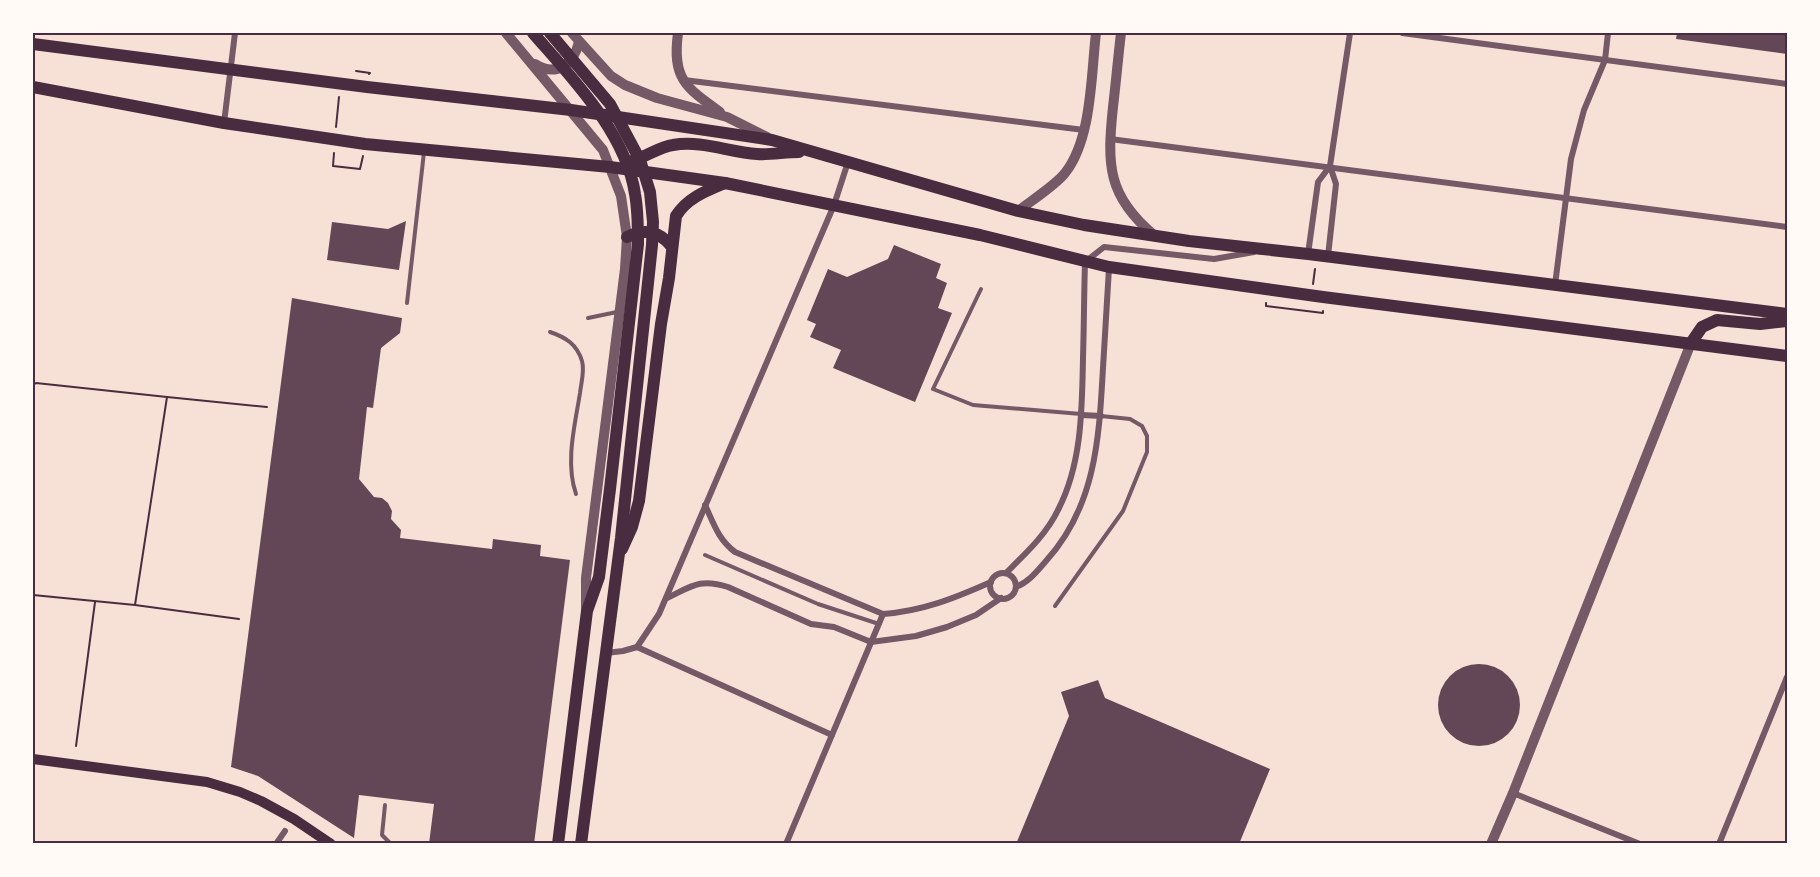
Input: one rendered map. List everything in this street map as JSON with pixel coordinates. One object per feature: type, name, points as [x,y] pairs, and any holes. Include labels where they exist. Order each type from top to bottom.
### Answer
[{"type":"main road","points":[[533,33],[602,118],[627,163],[635,192],[638,221],[638,244],[599,577],[586,611],[558,844]]},
{"type":"main road","points":[[550,33],[610,104],[640,160],[650,192],[653,222],[626,489],[580,844]]},
{"type":"main road","points":[[33,44],[367,87],[571,110],[772,140],[1018,211],[1084,225],[1154,236],[1787,314]]},
{"type":"main road","points":[[33,87],[224,123],[365,144],[610,166],[725,183],[980,235],[1109,267],[1323,297],[1787,356]]},
{"type":"main road","points":[[610,166],[646,157],[674,145],[695,144],[757,154],[809,151]]},
{"type":"main road","points":[[617,561],[633,527],[639,501],[676,216],[681,207],[692,198],[725,183]]},
{"type":"main road","points":[[627,237],[635,233],[651,232],[666,239],[672,247]]},
{"type":"main road","points":[[625,269],[645,285],[660,284],[669,278]]},
{"type":"main road","points":[[1691,343],[1702,327],[1717,320],[1760,324],[1787,321]]},
{"type":"main road","points":[[33,759],[207,782],[261,801],[294,819],[331,844]]},
{"type":"street","points":[[224,123],[235,33]]},
{"type":"street","points":[[506,33],[603,150],[621,196],[627,237],[620,312],[586,578],[586,611]]},
{"type":"street","points":[[678,33],[676,62],[683,80],[694,94],[727,117],[772,140]]},
{"type":"street","points":[[1018,211],[1065,174],[1074,158],[1085,130],[1096,33]]},
{"type":"street","points":[[1121,33],[1110,139],[1110,161],[1114,183],[1124,203],[1137,221],[1154,236]]},
{"type":"street","points":[[1328,256],[1336,184],[1330,166],[1350,33]]},
{"type":"street","points":[[1402,33],[1787,84]]},
{"type":"street","points":[[1555,285],[1571,159],[1584,110],[1605,60],[1608,33]]},
{"type":"street","points":[[530,60],[541,68],[554,69],[567,64],[576,54],[575,37]]},
{"type":"street","points":[[575,37],[611,76],[625,85],[657,98],[727,117]]},
{"type":"street","points":[[683,80],[1085,130]]},
{"type":"street","points":[[1110,139],[1787,226]]},
{"type":"street","points":[[637,647],[659,614],[666,598],[834,205],[848,162]]},
{"type":"street","points":[[1308,254],[1318,182],[1330,166]]},
{"type":"street","points":[[705,506],[719,536],[735,552],[883,614],[906,613],[939,604],[991,582],[999,574],[1006,573],[1043,534],[1059,510],[1069,483],[1077,451],[1082,415],[1085,262],[1104,247],[1214,260],[1267,249]]},
{"type":"street","points":[[1016,587],[1025,584],[1054,552],[1074,521],[1085,498],[1097,451],[1101,416],[1109,267]]},
{"type":"street","points":[[1491,844],[1691,343]]},
{"type":"street","points":[[1082,415],[1101,416]]},
{"type":"street","points":[[666,598],[701,582],[713,582],[811,624],[834,627],[871,642],[916,636],[976,615],[1001,598],[1012,595],[1016,587],[1014,578],[1006,573]]},
{"type":"street","points":[[991,582],[991,590],[1001,598]]},
{"type":"street","points":[[786,844],[883,614]]},
{"type":"street","points":[[606,653],[637,647],[832,735]]},
{"type":"street","points":[[1719,844],[1787,677]]},
{"type":"street","points":[[1513,793],[1640,844]]},
{"type":"street","points":[[276,844],[285,831]]},
{"type":"lane","points":[[407,303],[424,150]]},
{"type":"lane","points":[[981,288],[933,389],[973,405],[1082,415]]},
{"type":"lane","points":[[588,318],[620,312]]},
{"type":"lane","points":[[550,332],[566,338],[578,351],[583,368],[572,455],[572,481],[576,494]]},
{"type":"lane","points":[[1055,606],[1123,511],[1147,452],[1147,436],[1142,426],[1130,418],[1101,416]]},
{"type":"lane","points":[[705,555],[818,604],[879,624]]},
{"type":"lane","points":[[385,805],[382,835],[391,844]]},
{"type":"path","points":[[336,134],[340,91]]},
{"type":"path","points":[[335,144],[333,166],[360,169]]},
{"type":"path","points":[[1313,287],[1315,267]]},
{"type":"path","points":[[1266,306],[1323,313]]},
{"type":"path","points":[[33,385],[36,382],[267,407]]},
{"type":"path","points":[[135,605],[167,397]]},
{"type":"path","points":[[33,595],[135,605],[239,619]]},
{"type":"path","points":[[76,746],[95,602]]},
{"type":"building","points":[[1677,33],[1787,33],[1787,54],[1676,39]]},
{"type":"building","points":[[406,221],[399,270],[327,260],[332,222],[388,229]]},
{"type":"building","points":[[894,245],[941,264],[936,278],[947,283],[938,308],[952,313],[915,402],[833,368],[841,350],[810,337],[816,324],[807,320],[828,269],[847,277],[888,259]]},
{"type":"building","points":[[292,298],[402,318],[400,333],[381,348],[373,408],[367,407],[359,479],[374,497],[382,498],[388,503],[392,511],[391,519],[401,530],[400,538],[492,549],[493,539],[541,545],[540,556],[570,560],[534,844],[429,844],[434,804],[359,795],[354,838],[258,776],[231,767]]},
{"type":"building","points":[[1471,664],[1487,664],[1502,671],[1513,682],[1520,697],[1517,721],[1508,734],[1487,746],[1471,746],[1456,739],[1445,728],[1438,713],[1438,697],[1445,682],[1456,671]]},
{"type":"building","points":[[1098,680],[1105,698],[1270,769],[1239,844],[1016,844],[1069,716],[1061,692]]}]
